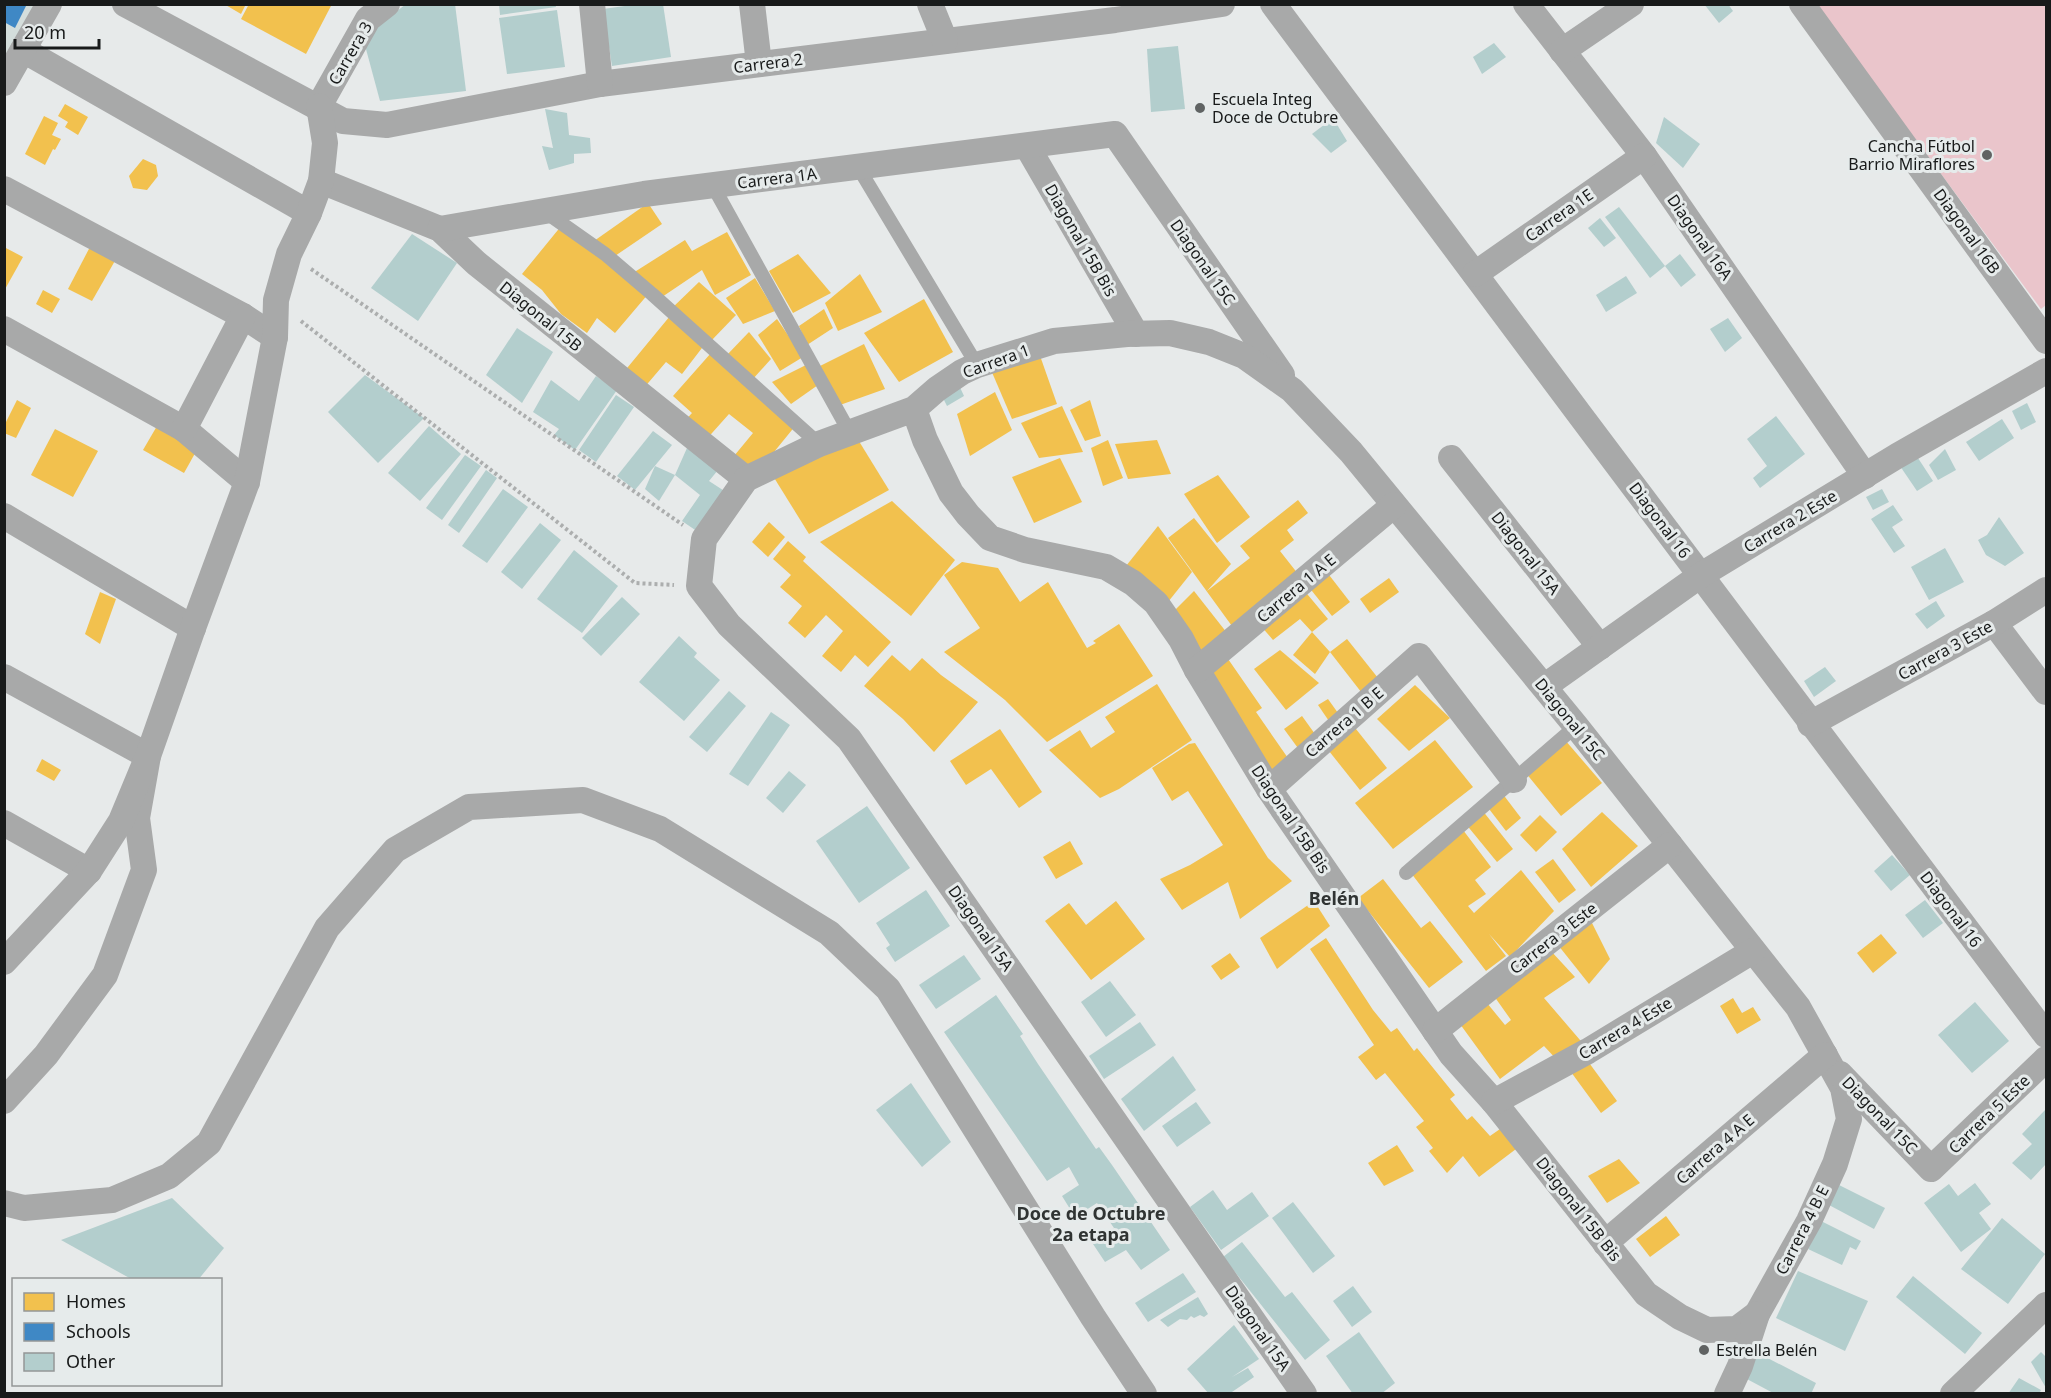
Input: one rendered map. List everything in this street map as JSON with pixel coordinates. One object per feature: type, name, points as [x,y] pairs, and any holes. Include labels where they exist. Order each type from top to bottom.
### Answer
[{"type":"street","points":[[4,83],[49,4]]},
{"type":"street","points":[[4,962],[89,871],[121,821],[148,756],[247,482],[275,337],[276,300],[289,254],[309,213],[321,181],[325,143],[319,106],[125,4]]},
{"type":"street","name":"Carrera 3","points":[[319,106],[368,19],[387,4]]},
{"type":"street","points":[[592,4],[600,84]]},
{"type":"street","points":[[752,4],[759,64]]},
{"type":"street","points":[[930,4],[945,41]]},
{"type":"street","name":"Carrera 2","points":[[319,106],[343,121],[387,124],[600,84],[945,41],[1111,12],[1222,4]]},
{"type":"street","name":"Diagonal 16","points":[[1273,4],[1810,724],[2046,1035]]},
{"type":"street","name":"Diagonal 16A","points":[[1526,4],[1644,156],[1865,476]]},
{"type":"street","points":[[1562,51],[1631,4]]},
{"type":"street","name":"Diagonal 16B","points":[[1802,4],[2046,341]]},
{"type":"street","points":[[23,50],[309,213]]},
{"type":"street","name":"Carrera 1A","points":[[440,229],[644,194],[1115,134]]},
{"type":"street","name":"Diagonal 15C","points":[[1115,134],[1292,390],[1351,452],[1545,686],[1798,1007],[1844,1088],[1849,1119]]},
{"type":"street","name":"Diagonal 15B Bis","points":[[1027,146],[1132,334]]},
{"type":"street","name":"Carrera 1E","points":[[1475,274],[1644,156]]},
{"type":"street","name":"Diagonal 15B","points":[[321,181],[440,229],[476,263],[746,479]]},
{"type":"street","points":[[4,189],[243,316],[275,337]]},
{"type":"street","points":[[184,429],[243,316]]},
{"type":"street","points":[[4,329],[184,429],[247,482]]},
{"type":"street","name":"Diagonal 15C","points":[[1132,334],[1170,333],[1209,342],[1244,356],[1292,390]]},
{"type":"street","name":"Carrera 1","points":[[746,479],[819,444],[914,409],[937,388],[977,365],[1054,341],[1132,334]]},
{"type":"street","name":"Carrera 2 Este","points":[[1545,686],[1701,575],[2046,371]]},
{"type":"street","name":"Diagonal 15B Bis","points":[[914,409],[925,440],[951,493],[990,538],[1025,550],[1106,567],[1133,583],[1156,603],[1180,639],[1269,789],[1451,1054],[1494,1102],[1646,1294],[1680,1317],[1707,1330],[1747,1322]]},
{"type":"street","name":"Diagonal 15A","points":[[1451,458],[1600,647]]},
{"type":"street","points":[[699,586],[704,539],[746,479]]},
{"type":"street","name":"Carrera 1 A E","points":[[1197,670],[1394,505]]},
{"type":"street","points":[[4,516],[193,628]]},
{"type":"street","name":"Diagonal 15A","points":[[699,586],[729,625],[849,739],[1304,1394]]},
{"type":"street","name":"Carrera 3 Este","points":[[1810,724],[1994,623],[2046,590]]},
{"type":"street","points":[[1994,623],[2046,692]]},
{"type":"street","name":"Carrera 1 B E","points":[[1269,789],[1419,656],[1514,780]]},
{"type":"street","points":[[4,677],[148,756]]},
{"type":"street","points":[[4,1101],[46,1055],[105,975],[144,870],[137,818],[148,756]]},
{"type":"street","points":[[4,1203],[24,1208],[112,1200],[169,1176],[209,1143],[327,928],[395,850],[469,807],[583,800],[660,829],[829,933],[888,989],[1144,1394]]},
{"type":"street","points":[[4,823],[89,871]]},
{"type":"street","name":"Carrera 3 Este","points":[[1435,1031],[1670,845]]},
{"type":"street","name":"Carrera 4 Este","points":[[1494,1102],[1588,1051],[1753,951]]},
{"type":"street","name":"Diagonal 15C","points":[[1827,1058],[1931,1169]]},
{"type":"street","name":"Carrera 4 A E","points":[[1605,1243],[1827,1058]]},
{"type":"street","name":"Carrera 5 Este","points":[[1931,1169],[2046,1059]]},
{"type":"street","name":"Carrera 4 B E","points":[[1747,1322],[1809,1221],[1835,1164],[1849,1119]]},
{"type":"street","points":[[1953,1394],[2043,1315]]},
{"type":"street","points":[[1727,1394],[1740,1366],[1747,1322]]},
{"type":"lane","points":[[858,167],[977,365]]},
{"type":"lane","points":[[713,186],[850,433]]},
{"type":"lane","points":[[544,212],[604,254],[652,294],[819,444]]},
{"type":"lane","points":[[1406,873],[1576,726]]},
{"type":"path","points":[[289,254],[704,539]]},
{"type":"path","points":[[276,300],[635,583],[699,586]]},
{"type":"shaded area","points":[[5,5],[41,5],[5,78]]},
{"type":"shaded area","name":"Cancha Fútbol Barrio Miraflores","points":[[1816,5],[2046,5],[2046,305],[2041,309]]},
{"type":"building: Homes","points":[[224,4],[246,4],[241,14]]},
{"type":"building: Homes","points":[[249,4],[332,4],[306,54],[241,19]]},
{"type":"building: Homes","points":[[65,104],[88,117],[78,135],[65,127],[68,122],[58,116]]},
{"type":"building: Homes","points":[[44,116],[58,123],[52,135],[61,139],[45,165],[25,154]]},
{"type":"building: Homes","points":[[143,159],[156,165],[158,176],[147,190],[133,188],[129,176]]},
{"type":"building: Homes","points":[[648,203],[662,224],[612,258],[594,241]]},
{"type":"building: Homes","points":[[562,225],[649,293],[615,333],[597,318],[587,333],[561,314],[542,290],[522,274]]},
{"type":"building: Homes","points":[[727,232],[751,275],[715,295],[702,270],[662,297],[633,273],[685,240],[692,251]]},
{"type":"building: Homes","points":[[91,245],[116,259],[92,301],[68,289]]},
{"type":"building: Homes","points":[[4,247],[23,257],[4,291]]},
{"type":"building: Homes","points":[[798,254],[831,293],[793,313],[769,271]]},
{"type":"building: Homes","points":[[860,274],[882,312],[838,331],[825,303]]},
{"type":"building: Homes","points":[[755,278],[775,311],[743,324],[726,298]]},
{"type":"building: Homes","points":[[699,282],[736,315],[710,342],[670,310]]},
{"type":"building: Homes","points":[[43,290],[60,299],[52,313],[36,304]]},
{"type":"building: Homes","points":[[924,299],[953,352],[899,382],[864,333]]},
{"type":"building: Homes","points":[[824,309],[833,328],[807,345],[799,326]]},
{"type":"building: Homes","points":[[670,316],[705,344],[682,374],[666,362],[643,389],[623,373]]},
{"type":"building: Homes","points":[[777,319],[803,357],[780,371],[758,335]]},
{"type":"building: Homes","points":[[749,332],[771,359],[752,380],[725,357]]},
{"type":"building: Homes","points":[[864,344],[885,389],[840,405],[820,366]]},
{"type":"building: Homes","points":[[1038,350],[1057,404],[1012,419],[991,370]]},
{"type":"building: Homes","points":[[711,353],[796,425],[756,474],[734,456],[753,433],[729,414],[704,442],[682,424],[692,413],[673,396]]},
{"type":"building: Homes","points":[[806,365],[818,385],[791,404],[772,382]]},
{"type":"building: Homes","points":[[995,392],[1012,430],[970,456],[957,414]]},
{"type":"building: Homes","points":[[17,400],[31,408],[16,438],[4,433],[4,426]]},
{"type":"building: Homes","points":[[1090,400],[1101,436],[1085,441],[1070,410]]},
{"type":"building: Homes","points":[[1062,406],[1083,452],[1039,458],[1021,423]]},
{"type":"building: Homes","points":[[157,426],[198,448],[184,473],[143,450]]},
{"type":"building: Homes","points":[[55,429],[98,451],[73,497],[31,475]]},
{"type":"building: Homes","points":[[857,438],[889,490],[809,534],[773,476]]},
{"type":"building: Homes","points":[[1108,440],[1123,478],[1103,486],[1091,448]]},
{"type":"building: Homes","points":[[1157,440],[1171,474],[1128,479],[1115,444]]},
{"type":"building: Homes","points":[[1060,458],[1082,502],[1034,523],[1012,477]]},
{"type":"building: Homes","points":[[1218,475],[1250,517],[1217,543],[1184,494]]},
{"type":"building: Homes","points":[[1298,500],[1308,513],[1287,530],[1294,540],[1280,551],[1302,579],[1237,633],[1168,538],[1194,518],[1231,564],[1207,591],[1250,558],[1240,546]]},
{"type":"building: Homes","points":[[892,501],[955,560],[911,616],[820,542]]},
{"type":"building: Homes","points":[[769,522],[785,537],[768,557],[752,542]]},
{"type":"building: Homes","points":[[1158,526],[1192,572],[1168,602],[1126,566]]},
{"type":"building: Homes","points":[[788,541],[806,557],[803,561],[891,642],[868,667],[855,655],[841,672],[822,656],[843,631],[826,615],[805,638],[788,623],[802,606],[780,587],[791,575],[773,559]]},
{"type":"building: Homes","points":[[962,562],[998,568],[1020,602],[1048,582],[1087,648],[1096,643],[1093,641],[1119,624],[1153,676],[1047,742],[1005,700],[944,652],[980,628],[944,575]]},
{"type":"building: Homes","points":[[1326,571],[1350,602],[1332,616],[1308,586]]},
{"type":"building: Homes","points":[[1389,578],[1399,592],[1370,613],[1360,599]]},
{"type":"building: Homes","points":[[1303,589],[1328,619],[1312,632],[1300,619],[1273,640],[1260,625]]},
{"type":"building: Homes","points":[[1194,591],[1227,633],[1198,654],[1174,611]]},
{"type":"building: Homes","points":[[100,592],[116,599],[100,644],[85,634]]},
{"type":"building: Homes","points":[[1312,632],[1330,652],[1315,674],[1293,655]]},
{"type":"building: Homes","points":[[1347,639],[1382,683],[1365,697],[1330,652]]},
{"type":"building: Homes","points":[[1280,650],[1319,683],[1286,710],[1254,669]]},
{"type":"building: Homes","points":[[892,655],[910,671],[922,658],[978,702],[934,752],[903,719],[864,686]]},
{"type":"building: Homes","points":[[1226,656],[1262,708],[1256,712],[1290,761],[1271,773],[1203,672]]},
{"type":"building: Homes","points":[[1157,684],[1192,740],[1119,789],[1100,798],[1049,750],[1080,730],[1091,748],[1115,732],[1105,717]]},
{"type":"building: Homes","points":[[1415,685],[1450,718],[1409,751],[1377,719]]},
{"type":"building: Homes","points":[[1328,699],[1343,720],[1333,727],[1318,705]]},
{"type":"building: Homes","points":[[1302,716],[1320,741],[1303,755],[1284,729]]},
{"type":"building: Homes","points":[[1352,724],[1387,768],[1360,790],[1325,746]]},
{"type":"building: Homes","points":[[1000,729],[1042,792],[1019,808],[991,769],[966,785],[950,761]]},
{"type":"building: Homes","points":[[1435,740],[1473,787],[1393,849],[1355,803]]},
{"type":"building: Homes","points":[[1565,740],[1602,783],[1561,816],[1525,772]]},
{"type":"building: Homes","points":[[1195,743],[1268,858],[1292,881],[1240,919],[1228,882],[1182,910],[1160,879],[1190,865],[1223,845],[1188,791],[1172,801],[1152,768],[1189,744]]},
{"type":"building: Homes","points":[[42,759],[61,770],[54,781],[36,771]]},
{"type":"building: Homes","points":[[1502,793],[1521,818],[1506,831],[1486,805]]},
{"type":"building: Homes","points":[[1482,810],[1513,849],[1497,862],[1465,823]]},
{"type":"building: Homes","points":[[1602,812],[1638,846],[1591,887],[1562,849]]},
{"type":"building: Homes","points":[[1540,815],[1557,832],[1536,852],[1520,835]]},
{"type":"building: Homes","points":[[1463,830],[1491,867],[1475,880],[1486,894],[1468,906],[1474,913],[1521,870],[1554,911],[1510,957],[1489,934],[1506,956],[1486,971],[1411,873]]},
{"type":"building: Homes","points":[[1070,841],[1083,864],[1056,879],[1043,857]]},
{"type":"building: Homes","points":[[1553,859],[1576,890],[1559,903],[1535,872]]},
{"type":"building: Homes","points":[[1383,879],[1421,928],[1430,921],[1463,962],[1429,988],[1358,898]]},
{"type":"building: Homes","points":[[1116,901],[1145,939],[1091,980],[1045,921],[1069,903],[1086,925]]},
{"type":"building: Homes","points":[[1314,901],[1330,926],[1277,969],[1260,938]]},
{"type":"building: Homes","points":[[1590,919],[1610,959],[1589,984],[1558,945]]},
{"type":"building: Homes","points":[[1881,934],[1897,953],[1873,973],[1857,953]]},
{"type":"building: Homes","points":[[1326,938],[1373,1010],[1391,1032],[1397,1028],[1414,1051],[1417,1048],[1455,1095],[1450,1099],[1467,1120],[1472,1116],[1490,1136],[1500,1129],[1516,1149],[1479,1177],[1463,1156],[1447,1173],[1429,1151],[1433,1148],[1416,1127],[1424,1121],[1385,1073],[1376,1080],[1358,1057],[1374,1045],[1310,949]]},
{"type":"building: Homes","points":[[1550,950],[1575,977],[1544,998],[1586,1047],[1558,1061],[1544,1046],[1500,1079],[1460,1024],[1487,1003],[1505,1025],[1511,1020],[1494,996]]},
{"type":"building: Homes","points":[[1230,953],[1240,967],[1221,980],[1211,966]]},
{"type":"building: Homes","points":[[1733,998],[1742,1013],[1753,1007],[1761,1020],[1737,1034],[1720,1006]]},
{"type":"building: Homes","points":[[1587,1060],[1617,1101],[1601,1113],[1571,1072]]},
{"type":"building: Homes","points":[[1397,1145],[1414,1171],[1384,1186],[1368,1163]]},
{"type":"building: Homes","points":[[1619,1159],[1640,1183],[1607,1203],[1588,1176]]},
{"type":"building: Homes","points":[[1666,1216],[1680,1235],[1650,1257],[1636,1239]]},
{"type":"building: Schools","points":[[4,4],[27,4],[15,28],[4,22]]},
{"type":"building: Other","points":[[406,4],[455,4],[466,91],[380,101],[363,38]]},
{"type":"building: Other","points":[[499,4],[555,4],[556,7],[500,15]]},
{"type":"building: Other","points":[[639,4],[663,4],[671,57],[612,66],[603,9]]},
{"type":"building: Other","points":[[1704,4],[1728,4],[1733,11],[1719,23]]},
{"type":"building: Other","points":[[557,10],[565,67],[507,74],[499,18]]},
{"type":"building: Other","points":[[1494,43],[1506,57],[1482,74],[1473,57]]},
{"type":"building: Other","points":[[1178,46],[1185,109],[1151,112],[1147,49]]},
{"type":"building: Other","points":[[545,109],[567,113],[569,135],[590,138],[591,153],[574,154],[574,163],[549,170],[542,146],[553,148]]},
{"type":"building: Other","points":[[1664,117],[1700,144],[1683,168],[1656,143]]},
{"type":"building: Other","points":[[1333,118],[1347,141],[1331,153],[1312,134]]},
{"type":"building: Other","points":[[1619,207],[1665,266],[1650,278],[1605,217]]},
{"type":"building: Other","points":[[1600,218],[1616,238],[1604,247],[1588,228]]},
{"type":"building: Other","points":[[412,234],[457,263],[418,321],[371,288]]},
{"type":"building: Other","points":[[1680,254],[1696,275],[1681,287],[1665,266]]},
{"type":"building: Other","points":[[1626,276],[1637,293],[1606,312],[1596,295]]},
{"type":"building: Other","points":[[1728,318],[1742,338],[1725,352],[1710,329]]},
{"type":"building: Other","points":[[517,328],[553,352],[522,403],[486,375]]},
{"type":"building: Other","points":[[365,375],[424,418],[378,463],[328,412]]},
{"type":"building: Other","points":[[596,376],[617,390],[575,450],[554,435],[559,429],[533,412],[551,380],[579,401]]},
{"type":"building: Other","points":[[957,381],[964,396],[947,406],[939,390]]},
{"type":"building: Other","points":[[616,395],[634,407],[596,462],[579,450]]},
{"type":"building: Other","points":[[2027,403],[2036,422],[2021,430],[2012,411]]},
{"type":"building: Other","points":[[1776,416],[1805,454],[1760,488],[1753,478],[1767,466],[1747,439]]},
{"type":"building: Other","points":[[2002,419],[2014,438],[1979,461],[1966,442]]},
{"type":"building: Other","points":[[429,426],[461,454],[420,501],[388,473]]},
{"type":"building: Other","points":[[653,431],[672,445],[635,490],[617,476]]},
{"type":"building: Other","points":[[687,448],[718,470],[709,481],[732,496],[704,536],[682,521],[700,495],[675,475]]},
{"type":"building: Other","points":[[1945,449],[1956,470],[1938,480],[1929,465]]},
{"type":"building: Other","points":[[465,455],[481,466],[442,520],[426,508]]},
{"type":"building: Other","points":[[1916,455],[1933,481],[1917,491],[1900,466]]},
{"type":"building: Other","points":[[655,466],[675,475],[659,501],[645,489]]},
{"type":"building: Other","points":[[486,470],[497,478],[459,533],[448,525]]},
{"type":"building: Other","points":[[503,489],[528,507],[487,563],[462,546]]},
{"type":"building: Other","points":[[1882,489],[1889,502],[1873,510],[1866,497]]},
{"type":"building: Other","points":[[1893,505],[1903,520],[1892,527],[1905,546],[1894,553],[1871,519]]},
{"type":"building: Other","points":[[1999,517],[2024,553],[2005,566],[1986,555],[1978,540],[1987,535]]},
{"type":"building: Other","points":[[540,523],[561,540],[522,589],[501,572]]},
{"type":"building: Other","points":[[1945,548],[1964,582],[1929,600],[1911,567]]},
{"type":"building: Other","points":[[574,550],[618,586],[582,633],[537,599]]},
{"type":"building: Other","points":[[622,597],[640,614],[601,656],[582,638]]},
{"type":"building: Other","points":[[1936,601],[1945,616],[1927,629],[1915,614]]},
{"type":"building: Other","points":[[679,636],[697,653],[694,657],[720,680],[684,721],[639,682]]},
{"type":"building: Other","points":[[1825,667],[1836,681],[1814,697],[1804,681]]},
{"type":"building: Other","points":[[729,691],[746,706],[707,752],[689,737]]},
{"type":"building: Other","points":[[771,712],[790,725],[748,786],[729,774]]},
{"type":"building: Other","points":[[789,771],[806,785],[783,813],[766,798]]},
{"type":"building: Other","points":[[867,806],[910,868],[859,903],[816,841]]},
{"type":"building: Other","points":[[1892,855],[1910,875],[1891,891],[1874,871]]},
{"type":"building: Other","points":[[926,890],[950,926],[895,962],[886,948],[890,945],[876,923]]},
{"type":"building: Other","points":[[1925,900],[1943,923],[1923,938],[1905,915]]},
{"type":"building: Other","points":[[964,955],[981,979],[936,1009],[919,985]]},
{"type":"building: Other","points":[[1110,981],[1136,1015],[1106,1037],[1081,1002]]},
{"type":"building: Other","points":[[996,995],[1023,1034],[1020,1036],[1038,1064],[1096,1149],[1099,1147],[1170,1250],[1141,1270],[1126,1250],[1105,1262],[1091,1241],[1114,1228],[1097,1203],[1075,1217],[1062,1196],[1079,1185],[1069,1167],[1047,1181],[944,1032]]},
{"type":"building: Other","points":[[1975,1002],[2009,1041],[1972,1073],[1938,1035]]},
{"type":"building: Other","points":[[1140,1022],[1156,1045],[1104,1079],[1089,1056]]},
{"type":"building: Other","points":[[1173,1056],[1196,1090],[1144,1131],[1121,1099]]},
{"type":"building: Other","points":[[911,1083],[951,1142],[922,1167],[876,1110]]},
{"type":"building: Other","points":[[1196,1102],[1211,1123],[1177,1147],[1162,1126]]},
{"type":"building: Other","points":[[2046,1109],[2046,1164],[2031,1180],[2012,1163],[2032,1144],[2022,1134]]},
{"type":"building: Other","points":[[1975,1183],[1991,1204],[1979,1213],[1991,1229],[1961,1252],[1924,1203],[1949,1184],[1958,1196]]},
{"type":"building: Other","points":[[1839,1185],[1885,1208],[1874,1229],[1829,1205]]},
{"type":"building: Other","points":[[1213,1190],[1227,1210],[1252,1192],[1269,1216],[1221,1250],[1190,1207]]},
{"type":"building: Other","points":[[172,1198],[224,1248],[200,1278],[129,1278],[61,1240]]},
{"type":"building: Other","points":[[1293,1202],[1335,1256],[1313,1273],[1272,1218]]},
{"type":"building: Other","points":[[2002,1218],[2045,1254],[2008,1304],[1961,1269]]},
{"type":"building: Other","points":[[1821,1221],[1861,1241],[1856,1250],[1850,1247],[1842,1265],[1808,1249]]},
{"type":"building: Other","points":[[1242,1242],[1285,1297],[1292,1292],[1330,1340],[1305,1360],[1223,1257]]},
{"type":"building: Other","points":[[1798,1271],[1868,1301],[1845,1351],[1776,1318]]},
{"type":"building: Other","points":[[1183,1273],[1196,1292],[1148,1322],[1135,1303]]},
{"type":"building: Other","points":[[1913,1276],[1982,1333],[1965,1354],[1896,1297]]},
{"type":"building: Other","points":[[1353,1286],[1372,1312],[1352,1327],[1333,1301]]},
{"type":"building: Other","points":[[1198,1297],[1208,1314],[1204,1317],[1200,1315],[1194,1318],[1191,1316],[1187,1320],[1180,1319],[1168,1327],[1160,1320]]},
{"type":"building: Other","points":[[1234,1325],[1259,1359],[1232,1377],[1248,1368],[1254,1377],[1229,1394],[1209,1394],[1187,1369]]},
{"type":"building: Other","points":[[1359,1332],[1395,1383],[1381,1394],[1353,1394],[1326,1356]]},
{"type":"building: Other","points":[[2041,1352],[2046,1357],[2046,1388],[2031,1362]]},
{"type":"building: Other","points":[[1758,1353],[1816,1383],[1811,1394],[1775,1394],[1745,1378]]},
{"type":"building: Other","points":[[2019,1378],[2041,1390],[2039,1394],[2008,1394]]},
{"type":"place","name":"Escuela Integ Doce de Octubre","points":[[1200,108]]},
{"type":"place","name":"Cancha Fútbol Barrio Miraflores","points":[[1987,155]]},
{"type":"place","name":"Estrella Belén","points":[[1704,1350]]},
{"type":"district","name":"Belén","points":[[1334,898]]},
{"type":"district","name":"Doce de Octubre 2a etapa","points":[[1091,1223]]}]
